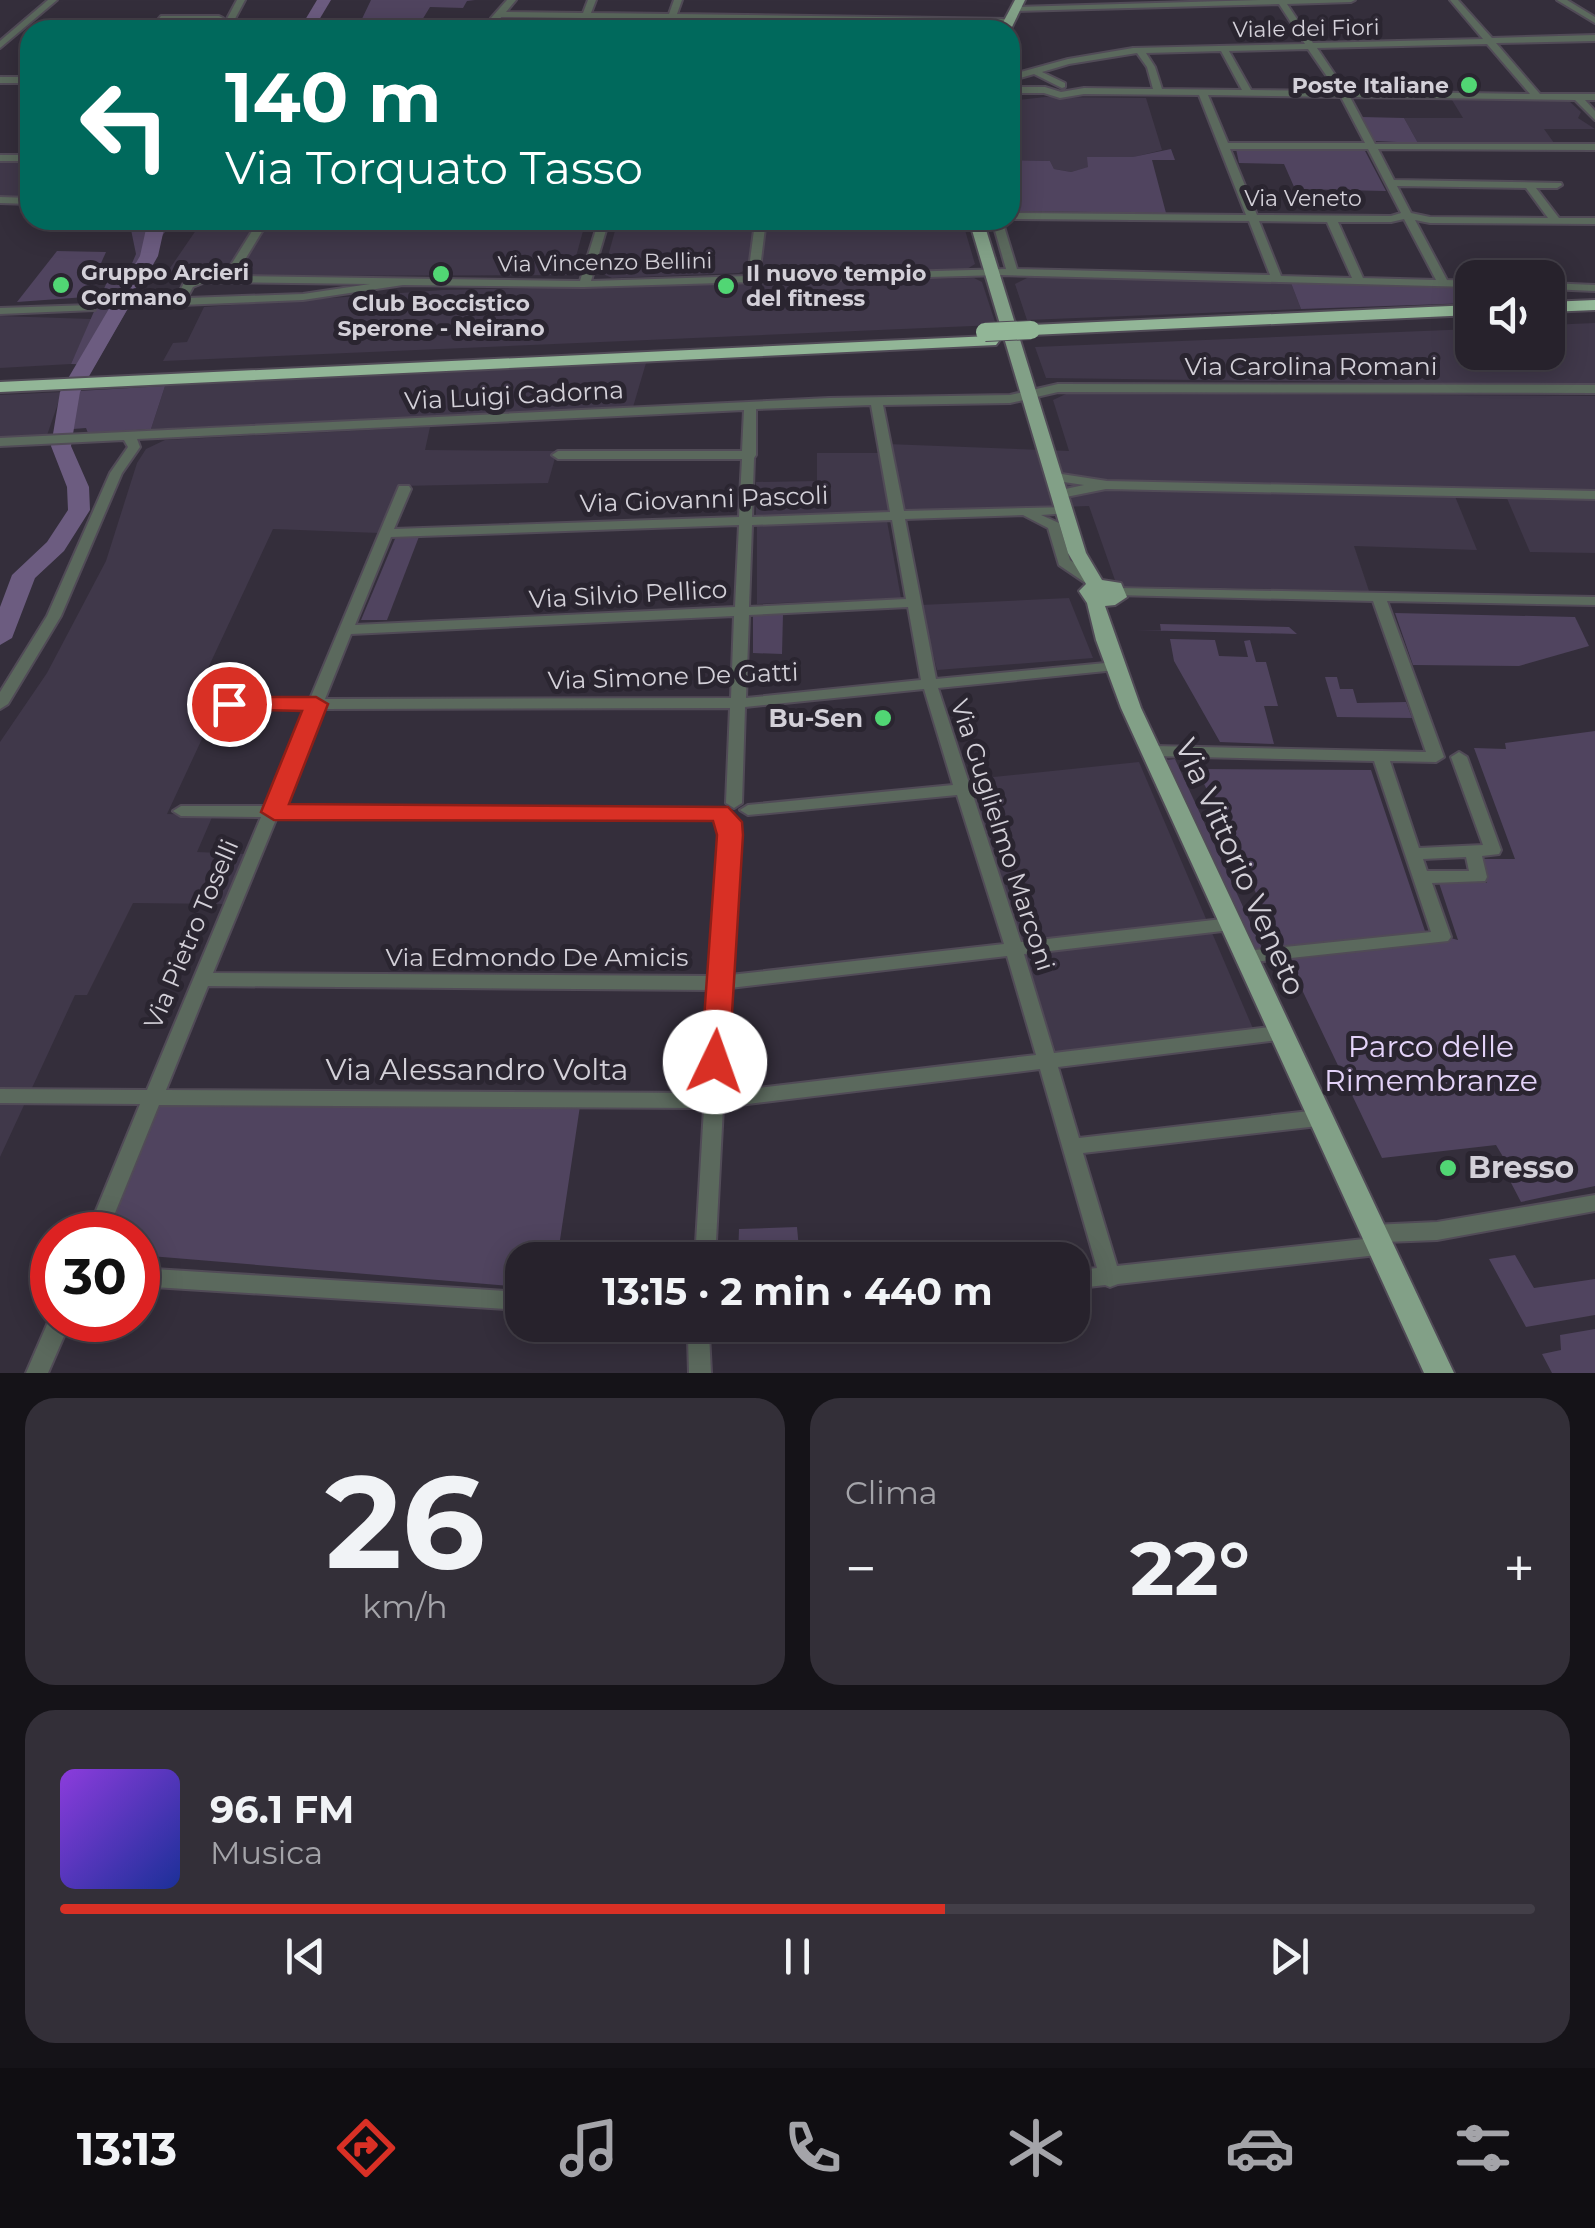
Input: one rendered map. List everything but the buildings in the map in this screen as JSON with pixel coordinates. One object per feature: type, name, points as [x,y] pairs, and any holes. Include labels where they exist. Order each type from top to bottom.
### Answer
[{"type":"highway","points":[[1565,306],[1595,305]]},
{"type":"highway","points":[[0,377],[88,377],[988,337],[1455,311]]},
{"type":"highway","points":[[1565,316],[1595,315]]},
{"type":"highway","points":[[1032,335],[1455,321]]},
{"type":"highway","points":[[0,387],[57,378]]},
{"type":"main road","name":"Via Vittorio Veneto","points":[[979,230],[1116,666],[1279,1033],[1439,1373]]},
{"type":"main road","points":[[1094,588],[1116,599],[1119,592]]},
{"type":"street","points":[[31,20],[53,0]]},
{"type":"street","points":[[498,20],[512,0]]},
{"type":"street","points":[[584,20],[592,0]]},
{"type":"street","points":[[672,18],[678,0]]},
{"type":"street","points":[[1018,5],[1351,0]]},
{"type":"street","points":[[1454,0],[1538,97]]},
{"type":"street","points":[[1561,0],[1595,20]]},
{"type":"street","points":[[1281,2],[1345,96],[1443,283]]},
{"type":"street","points":[[164,18],[176,6]]},
{"type":"street","points":[[499,14],[756,20]]},
{"type":"street","points":[[164,18],[196,20]]},
{"type":"street","points":[[0,45],[18,32]]},
{"type":"street","name":"Viale dei Fiori","points":[[1020,75],[1079,59],[1140,51],[1595,38]]},
{"type":"street","points":[[1224,49],[1249,94]]},
{"type":"street","points":[[1140,51],[1151,66],[1158,92]]},
{"type":"street","points":[[1038,73],[1073,92]]},
{"type":"street","points":[[1038,73],[1056,95],[1158,92],[1595,97]]},
{"type":"street","points":[[1020,89],[1062,85]]},
{"type":"street","points":[[1203,94],[1278,279]]},
{"type":"street","points":[[1578,97],[1595,117]]},
{"type":"street","points":[[1224,146],[1595,147]]},
{"type":"street","points":[[1391,183],[1557,185]]},
{"type":"street","points":[[1529,185],[1556,221]]},
{"type":"street","name":"Via Veneto","points":[[1020,216],[1408,215],[1430,220],[1595,222]]},
{"type":"street","points":[[1331,218],[1360,281]]},
{"type":"street","points":[[228,279],[258,230]]},
{"type":"street","points":[[584,284],[601,230]]},
{"type":"street","points":[[752,280],[760,230]]},
{"type":"street","points":[[999,230],[1012,272]]},
{"type":"street","name":"Via Vincenzo Bellini","points":[[398,284],[303,297],[180,302],[188,285],[204,278],[584,284],[1012,272],[1455,283]]},
{"type":"street","points":[[1565,287],[1595,288]]},
{"type":"street","points":[[0,311],[91,308]]},
{"type":"street","name":"Via Carolina Romani","points":[[1029,394],[1058,388],[1595,389]]},
{"type":"street","name":"Via Luigi Cadorna","points":[[132,441],[168,434],[750,406],[1010,399],[1029,394]]},
{"type":"street","name":"Via Guglielmo Marconi","points":[[876,401],[930,686],[1014,950],[1110,1278]]},
{"type":"street","points":[[705,1242],[733,812],[750,406]]},
{"type":"street","points":[[0,442],[84,438],[132,441]]},
{"type":"street","points":[[84,438],[115,448]]},
{"type":"street","points":[[116,473],[118,440],[132,441]]},
{"type":"street","points":[[0,704],[71,583],[132,441]]},
{"type":"street","points":[[558,455],[750,455]]},
{"type":"street","name":"Via Giovanni Pascoli","points":[[388,532],[1021,512],[1060,494],[1107,485],[1595,495]]},
{"type":"street","name":"Via Pietro Toselli","points":[[105,1212],[200,979],[274,812],[404,489]]},
{"type":"street","points":[[1021,512],[1054,526],[1064,562],[1094,588]]},
{"type":"street","points":[[1119,592],[1595,602]]},
{"type":"street","points":[[1153,751],[1436,757],[1378,596]]},
{"type":"street","name":"Via Silvio Pellico","points":[[345,630],[913,603]]},
{"type":"street","name":"Via Simone De Gatti","points":[[229,704],[738,703],[1116,666]]},
{"type":"street","points":[[1245,957],[1442,937],[1380,756]]},
{"type":"street","points":[[1413,854],[1493,850],[1459,758]]},
{"type":"street","points":[[181,810],[733,812],[962,789]]},
{"type":"street","points":[[1421,876],[1479,877],[1474,852]]},
{"type":"street","name":"Via Edmondo De Amicis","points":[[200,979],[719,983],[1231,924]]},
{"type":"street","name":"Via Alessandro Volta","points":[[0,1096],[714,1101],[1279,1033]]},
{"type":"street","points":[[1071,1147],[1318,1118]]},
{"type":"street","points":[[1090,1279],[1436,1232],[1595,1204]]},
{"type":"street","points":[[160,1277],[505,1300]]},
{"type":"street","points":[[37,1373],[50,1342]]},
{"type":"street","points":[[697,1342],[700,1373]]},
{"type":"shaded area","points":[[1146,98],[1162,150],[1134,157],[1088,157],[1089,167],[1071,172],[1054,169],[1050,161],[1020,160],[1020,100]]},
{"type":"shaded area","points":[[1452,100],[1569,101],[1581,112],[1578,118],[1595,129],[1544,129],[1554,143],[1418,143],[1404,118],[1463,118]]},
{"type":"shaded area","points":[[0,160],[20,160],[20,197],[0,197]]},
{"type":"shaded area","points":[[196,230],[252,230],[224,275],[148,274],[166,274]]},
{"type":"shaded area","points":[[264,230],[583,230],[571,275],[237,276]]},
{"type":"shaded area","points":[[615,230],[753,233],[748,269],[739,273],[612,278],[603,274]]},
{"type":"shaded area","points":[[764,230],[965,230],[975,264],[967,269],[770,274],[759,267]]},
{"type":"shaded area","points":[[1031,276],[1291,283],[1301,309],[1027,320],[1015,284]]},
{"type":"shaded area","points":[[974,278],[982,282],[996,325],[163,361],[173,343],[187,342],[204,307],[443,290]]},
{"type":"shaded area","points":[[0,316],[92,319],[71,364],[0,368]]},
{"type":"shaded area","points":[[1595,323],[1595,385],[1046,378],[1035,347],[1455,330],[1455,370],[1565,370],[1565,324]]},
{"type":"shaded area","points":[[646,363],[633,407],[151,429],[165,386]]},
{"type":"shaded area","points":[[62,392],[46,438],[0,440],[0,395]]},
{"type":"shaded area","points":[[1068,393],[1595,396],[1595,553],[1530,552],[1503,489],[1452,489],[1477,550],[1354,546],[1369,591],[1117,586],[1089,506],[756,517],[756,482],[817,481],[817,453],[887,453],[887,444],[1069,451],[1053,400]]},
{"type":"shaded area","points":[[430,427],[425,450],[557,451],[548,483],[400,486],[379,533],[273,529],[202,681],[224,684],[221,698],[167,814],[213,815],[197,852],[245,854],[226,904],[133,903],[87,995],[75,995],[0,1157],[0,742],[47,673],[106,561],[137,463],[146,449],[165,440]]},
{"type":"shaded area","points":[[887,521],[901,598],[757,604],[757,526]]},
{"type":"shaded area","points":[[1069,598],[1093,658],[937,670],[921,605]]},
{"type":"shaded area","points":[[1139,762],[1254,1031],[1057,1055],[964,780]]},
{"type":"green space","points":[[371,0],[475,0],[467,1],[463,8],[430,7],[422,20],[361,20]]},
{"type":"green space","points":[[1362,117],[1404,118],[1418,143],[1375,141]]},
{"type":"green space","points":[[1171,149],[1175,160],[1152,160],[1166,213],[1020,211],[1020,160],[1050,161],[1054,169],[1071,172],[1088,167],[1087,157],[1133,157]]},
{"type":"green space","points":[[1236,149],[1364,149],[1386,191],[1295,189],[1284,164],[1239,163]]},
{"type":"green space","points":[[131,230],[166,230],[159,240],[148,274],[95,365],[71,364],[110,275],[127,275],[136,254]]},
{"type":"green space","name":"Gruppo Arcieri Cormano","points":[[57,251],[106,252],[86,297],[17,302]]},
{"type":"green space","points":[[1291,283],[1455,288],[1455,304],[1301,309]]},
{"type":"green space","points":[[165,386],[151,429],[88,433],[86,428],[73,429],[78,391]]},
{"type":"green space","points":[[397,534],[420,534],[387,620],[361,620]]},
{"type":"green space","points":[[1395,613],[1575,617],[1589,646],[1519,666],[1413,665]]},
{"type":"green space","points":[[783,614],[782,654],[753,653],[753,616]]},
{"type":"green space","points":[[1160,624],[1289,627],[1297,634],[1161,631]]},
{"type":"green space","points":[[1170,639],[1215,640],[1219,656],[1248,657],[1244,641],[1250,640],[1256,662],[1266,662],[1278,706],[1264,706],[1274,744],[1220,742],[1174,661]]},
{"type":"green space","points":[[1325,677],[1337,677],[1340,689],[1353,689],[1357,703],[1406,702],[1412,718],[1337,717]]},
{"type":"green space","name":"Parco delle Rimembranze","points":[[1595,731],[1595,1186],[1521,1202],[1509,1179],[1515,1177],[1496,1145],[1382,1158],[1197,769],[1371,770],[1425,931],[1458,940],[1439,883],[1487,883],[1480,859],[1515,859],[1474,748],[1506,749],[1505,743]]},
{"type":"green space","points":[[1175,759],[1262,948],[1252,949],[1166,760]]},
{"type":"green space","points":[[156,1106],[580,1106],[560,1242],[505,1242],[505,1286],[160,1257],[160,1212],[116,1212]]},
{"type":"green space","points":[[797,1227],[798,1242],[739,1242],[739,1229]]},
{"type":"green space","points":[[1515,1255],[1534,1288],[1595,1279],[1595,1315],[1526,1327],[1489,1259]]},
{"type":"green space","points":[[1595,1329],[1595,1373],[1552,1373],[1542,1354],[1561,1350],[1560,1335]]},
{"type":"waterway","points":[[312,20],[324,0]]},
{"type":"waterway","points":[[0,638],[24,575],[56,546],[79,510],[78,487],[61,446],[70,392],[149,256],[155,230]]},
{"type":"place","name":"Poste Italiane","points":[[1469,85]]},
{"type":"place","name":"Club Boccistico Sperone - Neirano","points":[[441,274]]},
{"type":"place","name":"Gruppo Arcieri Cormano","points":[[61,285]]},
{"type":"place","name":"Il nuovo tempio del fitness","points":[[726,286]]},
{"type":"place","name":"Bu-Sen","points":[[883,718]]},
{"type":"place","name":"Bresso","points":[[1448,1168]]},
{"type":"route","points":[[229,704],[316,704],[274,812],[719,813],[730,822],[730,835],[715,1062]]}]
